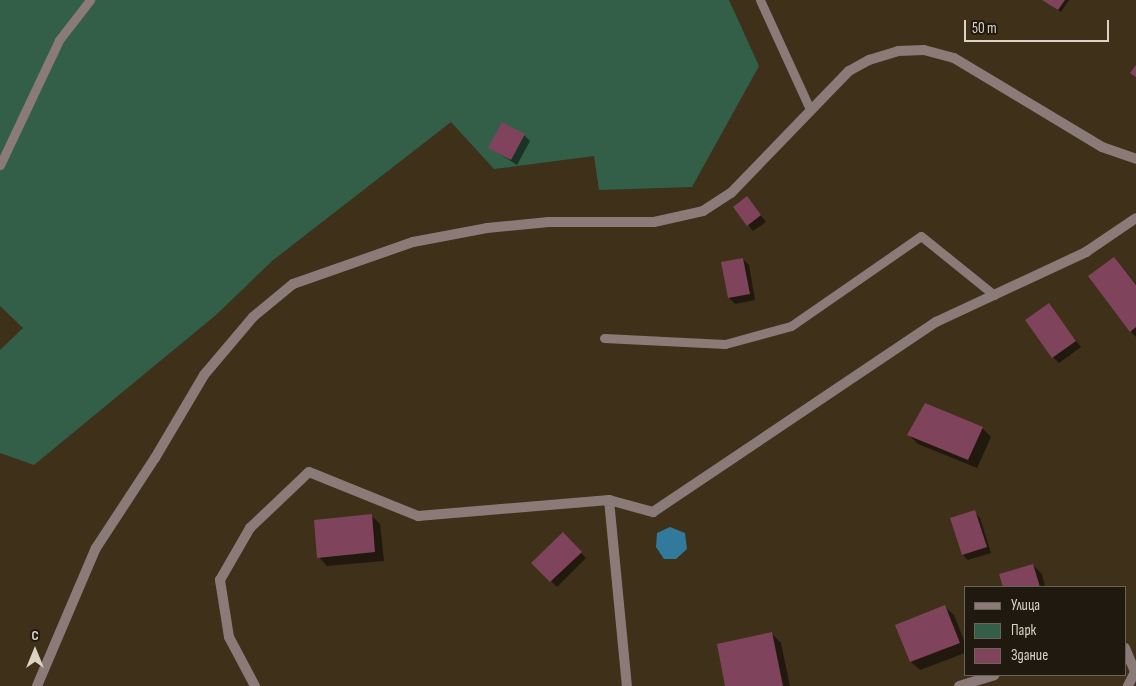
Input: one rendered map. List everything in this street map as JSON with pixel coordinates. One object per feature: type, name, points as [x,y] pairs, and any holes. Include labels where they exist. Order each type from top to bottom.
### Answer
[{"type":"street","points":[[37,686],[96,548],[155,458],[204,375],[253,317],[293,284],[413,242],[478,230],[549,222],[654,222],[703,211],[731,194],[810,109],[848,72],[869,60],[898,51],[924,50],[954,58],[1102,147],[1136,159]]},
{"type":"street","points":[[254,686],[229,637],[220,580],[250,528],[309,472],[418,516],[609,500],[653,512],[936,322],[1086,252],[1136,218]]},
{"type":"street","points":[[609,500],[627,686]]},
{"type":"street","points":[[1126,650],[1135,672],[1128,686]]},
{"type":"street","points":[[959,686],[991,676]]},
{"type":"lane","points":[[0,165],[59,40],[90,0]]},
{"type":"lane","points":[[760,0],[810,109]]},
{"type":"lane","points":[[604,338],[725,344],[791,326],[921,236],[994,295]]},
{"type":"green space","points":[[0,0],[729,0],[759,66],[692,187],[599,190],[594,156],[494,169],[451,122],[272,261],[216,315],[34,465],[0,453],[0,350],[23,328],[0,306]]},
{"type":"water","points":[[670,527],[685,533],[687,549],[676,559],[664,559],[656,547],[657,533]]},
{"type":"building","points":[[1042,0],[1065,0],[1058,10]]},
{"type":"building","points":[[1136,65],[1136,77],[1130,73]]},
{"type":"building","points":[[502,122],[525,134],[511,160],[488,148]]},
{"type":"building","points":[[747,196],[761,215],[747,226],[733,207]]},
{"type":"building","points":[[1114,257],[1136,285],[1136,327],[1130,332],[1088,276]]},
{"type":"building","points":[[743,258],[750,294],[728,298],[721,262]]},
{"type":"building","points":[[1049,303],[1076,341],[1052,358],[1025,320]]},
{"type":"building","points":[[925,403],[983,427],[968,460],[907,435]]},
{"type":"building","points":[[975,510],[987,547],[962,555],[950,518]]},
{"type":"building","points":[[372,514],[375,552],[317,558],[314,520]]},
{"type":"building","points":[[563,532],[582,552],[550,582],[531,563]]},
{"type":"building","points":[[1033,564],[1040,586],[1003,586],[999,574]]},
{"type":"building","points":[[945,605],[960,643],[910,662],[895,625]]},
{"type":"building","points":[[772,632],[783,686],[725,686],[717,644]]}]
